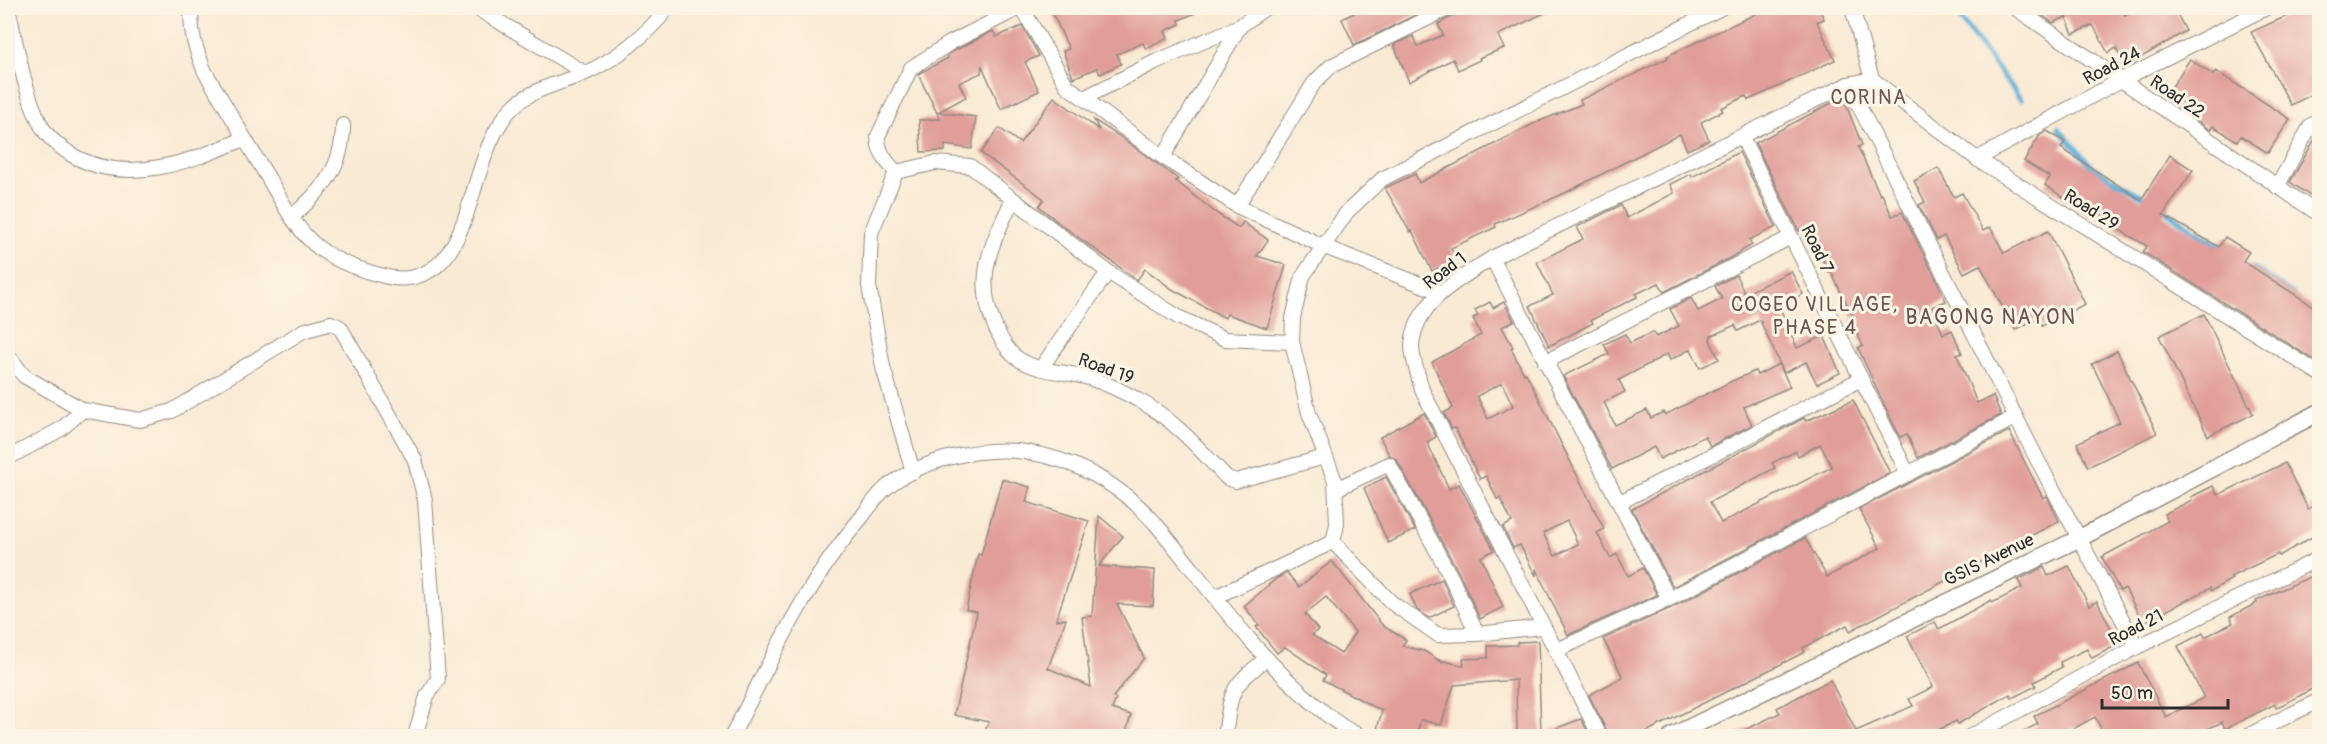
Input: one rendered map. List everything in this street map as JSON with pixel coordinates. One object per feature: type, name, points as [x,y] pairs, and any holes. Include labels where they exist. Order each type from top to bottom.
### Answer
[{"type":"street","points":[[8,8],[31,101],[41,126],[55,151],[112,170],[145,169],[174,165],[244,139]]},
{"type":"street","points":[[192,8],[190,21],[195,48],[205,72],[292,217],[314,244],[334,258],[393,279],[419,277],[441,264],[453,246],[487,152],[500,126],[514,106],[551,86],[585,73],[619,54],[669,8]]},
{"type":"street","points":[[477,8],[585,73]]},
{"type":"street","points":[[896,172],[880,153],[878,136],[911,68],[950,43],[1021,8],[1066,86],[1164,157],[1237,206],[1325,247],[1440,292]]},
{"type":"street","points":[[1084,98],[1155,62],[1240,26],[1264,8]]},
{"type":"street","points":[[1237,206],[1314,83],[1331,66],[1425,13],[1449,8]]},
{"type":"street","points":[[1333,542],[1337,524],[1336,489],[1309,413],[1292,342],[1293,318],[1304,276],[1347,212],[1382,179],[1721,8]]},
{"type":"street","points":[[1852,8],[1872,79],[1848,84],[2016,417],[2137,647]]},
{"type":"street","name":"Road 22","points":[[2015,8],[2319,215]]},
{"type":"street","name":"Road 24","points":[[1977,159],[2121,80],[2266,8]]},
{"type":"street","points":[[1164,157],[1240,26]]},
{"type":"street","points":[[205,72],[218,65]]},
{"type":"street","name":"Road 29","points":[[1872,79],[1977,159],[2319,374]]},
{"type":"street","name":"Road 1","points":[[1600,736],[1422,390],[1412,345],[1420,316],[1440,292],[1492,258],[1848,84]]},
{"type":"street","points":[[2277,187],[2311,125],[2319,121]]},
{"type":"street","points":[[292,217],[321,189],[337,164],[343,145],[343,125]]},
{"type":"street","name":"Road 7","points":[[1742,137],[1908,474]]},
{"type":"street","points":[[896,172],[935,164],[970,166],[1108,272],[1178,317],[1225,339],[1292,342]]},
{"type":"street","points":[[896,172],[871,232],[869,286],[884,367],[913,472]]},
{"type":"street","name":"Road 19","points":[[1013,199],[996,234],[983,282],[986,307],[1001,339],[1017,358],[1041,368],[1092,379],[1140,401],[1168,419],[1227,478],[1236,481],[1325,457]]},
{"type":"street","points":[[1545,362],[1791,237]]},
{"type":"street","points":[[1492,258],[1669,599]]},
{"type":"street","points":[[1041,368],[1108,272]]},
{"type":"street","points":[[8,355],[24,376],[83,410],[140,420],[158,417],[303,331],[331,322],[340,327],[415,460],[425,500],[438,679],[427,696],[416,736]]},
{"type":"street","points":[[1620,502],[1861,379]]},
{"type":"street","points":[[8,458],[61,429],[83,410]]},
{"type":"street","name":"GSIS Avenue","points":[[1672,736],[2080,538],[2319,412]]},
{"type":"street","points":[[1557,650],[1669,599],[2016,417]]},
{"type":"street","points":[[732,736],[776,650],[830,560],[886,488],[913,472],[949,459],[980,452],[1011,450],[1050,455],[1083,469],[1117,490],[1152,520],[1266,659],[1328,715],[1361,736]]},
{"type":"street","points":[[1336,489],[1389,464],[1452,577],[1477,634]]},
{"type":"street","points":[[1215,597],[1333,542]]},
{"type":"street","points":[[1333,542],[1392,603],[1438,635],[1477,634],[1542,627]]},
{"type":"street","name":"Road 21","points":[[1971,736],[2137,647],[2319,558]]},
{"type":"street","points":[[1225,736],[1232,693],[1238,682],[1266,659]]},
{"type":"street","points":[[2247,736],[2319,700]]},
{"type":"building","points":[[1050,8],[1207,8],[1179,20],[1180,24],[1165,31],[1168,38],[1146,49],[1143,43],[1117,54],[1121,64],[1100,74],[1097,68],[1073,78],[1063,51],[1069,49]]},
{"type":"building","points":[[1354,8],[1430,8],[1354,45],[1342,19],[1356,12]]},
{"type":"building","points":[[1458,8],[1555,8],[1498,35],[1504,48],[1458,70],[1453,59],[1409,82],[1394,45],[1413,36],[1418,46],[1443,35],[1438,24],[1453,16]]},
{"type":"building","points":[[1768,8],[1819,8],[1824,19],[1817,22],[1835,60],[1748,100],[1746,96],[1721,108],[1723,111],[1701,122],[1709,140],[1687,150],[1680,134],[1565,193],[1495,224],[1496,227],[1451,248],[1456,259],[1432,271],[1412,231],[1410,232],[1385,188],[1415,174],[1419,183],[1535,123],[1582,104],[1580,100]]},
{"type":"building","points":[[2036,8],[2121,8],[2125,15],[2138,8],[2174,8],[2186,31],[2125,67],[2116,48],[2108,53],[2093,25],[2073,34],[2066,17],[2053,23]]},
{"type":"building","points":[[2305,8],[2319,8],[2319,91],[2291,105],[2251,32]]},
{"type":"building","points":[[1022,26],[1039,56],[1025,62],[1039,91],[1001,109],[982,66],[981,73],[959,83],[966,97],[938,112],[976,117],[972,149],[945,145],[945,151],[921,152],[919,120],[940,119],[918,74],[948,58],[947,56],[954,51],[993,31],[996,37]]},
{"type":"building","points":[[2190,59],[2213,75],[2216,71],[2290,119],[2268,153],[2241,136],[2237,141],[2213,126],[2210,130],[2165,97]]},
{"type":"building","points":[[1054,97],[1099,130],[1094,120],[1119,136],[1178,179],[1176,181],[1216,213],[1239,228],[1243,222],[1268,240],[1257,256],[1286,265],[1267,328],[1227,314],[1225,318],[1172,289],[1145,269],[1137,280],[1059,223],[1039,206],[1044,199],[981,153],[999,128],[1020,143]]},
{"type":"building","points":[[1843,97],[1862,145],[1858,147],[1880,195],[1882,194],[1892,216],[1902,212],[1946,301],[1932,307],[1943,334],[1952,330],[1962,353],[1957,355],[1977,403],[1993,396],[2001,415],[1918,458],[1907,434],[1900,437],[1879,394],[1858,348],[1863,346],[1851,321],[1854,319],[1808,227],[1799,231],[1755,143]]},
{"type":"building","points":[[2047,131],[2065,142],[2061,148],[2141,200],[2170,155],[2193,170],[2163,215],[2219,247],[2225,237],[2249,252],[2243,261],[2319,310],[2319,363],[2143,252],[2147,246],[2092,214],[2091,216],[2045,185],[2050,177],[2024,161],[2040,135]]},
{"type":"building","points":[[2319,132],[2319,202],[2290,182]]},
{"type":"building","points":[[1739,152],[1776,227],[1749,240],[1752,245],[1728,259],[1664,292],[1659,283],[1636,294],[1637,297],[1591,320],[1593,323],[1549,346],[1530,306],[1553,295],[1537,262],[1583,239],[1577,227],[1621,205],[1627,218],[1674,193],[1670,184],[1691,174],[1692,177]]},
{"type":"building","points":[[1938,168],[1954,197],[1962,193],[1983,231],[1990,227],[2004,253],[2048,231],[2085,304],[2042,326],[2038,318],[2015,330],[1980,265],[1964,273],[1944,236],[1937,240],[1919,205],[1925,202],[1914,181]]},
{"type":"building","points":[[1791,271],[1803,294],[1779,306],[1797,348],[1824,336],[1840,373],[1817,384],[1806,362],[1784,373],[1760,320],[1738,331],[1735,325],[1711,336],[1710,340],[1719,359],[1700,368],[1691,349],[1670,360],[1667,354],[1619,380],[1625,392],[1604,402],[1615,425],[1647,410],[1651,418],[1664,412],[1665,415],[1732,381],[1755,371],[1757,375],[1779,364],[1790,387],[1744,407],[1752,425],[1710,446],[1705,436],[1660,459],[1654,447],[1612,469],[1563,376],[1609,354],[1604,344],[1625,334],[1630,343],[1653,332],[1656,337],[1679,326],[1670,309],[1691,298],[1698,311],[1722,299],[1715,286],[1736,275],[1745,294]]},
{"type":"building","points":[[1490,302],[1493,308],[1504,302],[1514,321],[1502,327],[1604,529],[1597,533],[1610,558],[1617,554],[1628,576],[1643,568],[1657,595],[1568,635],[1536,569],[1536,576],[1520,545],[1513,548],[1503,527],[1512,522],[1500,498],[1497,499],[1486,476],[1480,479],[1455,428],[1452,429],[1444,413],[1453,408],[1432,362],[1481,335],[1473,318],[1478,316],[1475,310]],"holes":[[[1502,383],[1513,406],[1488,419],[1477,396]],[[1567,521],[1578,544],[1555,556],[1543,533]]]},
{"type":"building","points":[[2204,314],[2253,414],[2208,436],[2159,336]]},
{"type":"building","points":[[2117,351],[2157,433],[2088,467],[2077,443],[2120,422],[2092,364]]},
{"type":"building","points":[[1853,400],[1890,473],[1673,587],[1632,509],[1804,418],[1806,421]],"holes":[[[1820,444],[1832,467],[1721,523],[1710,502],[1775,468],[1772,463],[1796,451],[1798,456]]]},
{"type":"building","points":[[1424,413],[1436,437],[1427,442],[1449,489],[1459,484],[1494,550],[1481,557],[1503,607],[1480,619],[1459,573],[1397,460],[1389,455],[1380,437]]},
{"type":"building","points":[[2009,431],[2043,498],[2047,496],[2059,521],[1850,631],[1847,625],[1803,648],[1805,652],[1648,731],[1635,736],[1631,736],[1628,732],[1619,736],[1609,736],[1589,695],[1623,677],[1603,639],[1673,607],[1805,538],[1827,577],[1880,548],[1859,509]]},
{"type":"building","points":[[2285,463],[2308,509],[2319,503],[2319,533],[2279,556],[2278,554],[2230,577],[2232,579],[2211,591],[2210,588],[2143,623],[2125,588],[2120,591],[2102,557],[2168,521],[2164,514],[2192,500],[2191,497],[2213,486],[2218,495]]},
{"type":"building","points":[[1386,477],[1415,530],[1388,543],[1364,488]]},
{"type":"building","points":[[1002,479],[1030,487],[1026,502],[1089,521],[1056,620],[1066,619],[1048,668],[1091,687],[1082,617],[1092,616],[1099,516],[1123,536],[1099,566],[1155,570],[1153,606],[1117,604],[1144,658],[1113,697],[1116,699],[1112,709],[1131,715],[1125,736],[982,736],[989,722],[954,715],[977,612],[966,610],[978,554],[981,555]]},
{"type":"building","points":[[1332,561],[1383,626],[1406,640],[1402,646],[1424,651],[1443,663],[1441,660],[1464,666],[1463,659],[1488,658],[1488,646],[1517,645],[1517,642],[1538,641],[1541,734],[1581,719],[1590,736],[1514,736],[1517,729],[1516,680],[1454,685],[1441,725],[1421,720],[1416,736],[1388,736],[1376,733],[1382,711],[1323,680],[1326,675],[1285,647],[1277,653],[1256,627],[1259,625],[1244,606],[1277,578],[1287,573],[1299,587]],"holes":[[[1326,597],[1355,632],[1341,654],[1312,635],[1318,630],[1305,614]]]},
{"type":"building","points":[[2069,566],[2089,606],[2097,601],[2119,644],[2092,658],[2087,649],[2060,662],[2062,667],[2034,682],[2036,686],[2012,698],[2010,694],[1958,724],[1956,721],[1927,736],[1732,736],[1780,713],[1777,708],[1830,680],[1856,731],[1913,706],[1909,699],[1933,687],[1907,636],[1935,622],[1939,629],[1991,600],[1992,603],[2022,588],[2018,580],[2044,567],[2048,576]]},
{"type":"building","points":[[2312,576],[2315,582],[2319,580],[2319,685],[2303,694],[2276,708],[2275,704],[2225,729],[2222,722],[2193,736],[2105,736],[2095,717],[2067,732],[2069,736],[2014,736],[2038,724],[2034,716],[2138,663],[2166,717],[2204,698],[2178,646],[2203,633],[2205,637],[2233,623],[2230,617],[2257,603],[2256,601]]},
{"type":"building","points":[[1442,579],[1454,606],[1429,618],[1417,610],[1410,594]]},
{"type":"waterway","points":[[1952,8],[2021,100]]},
{"type":"waterway","points":[[2058,128],[2093,168],[2147,199]]},
{"type":"waterway","points":[[2160,207],[2225,250]]},
{"type":"waterway","points":[[2253,268],[2293,294]]},
{"type":"district","name":"CORINA","points":[[1869,97]]},
{"type":"district","name":"COGEO VILLAGE, PHASE 4","points":[[1815,316]]},
{"type":"district","name":"BAGONG NAYON","points":[[1991,317]]}]
